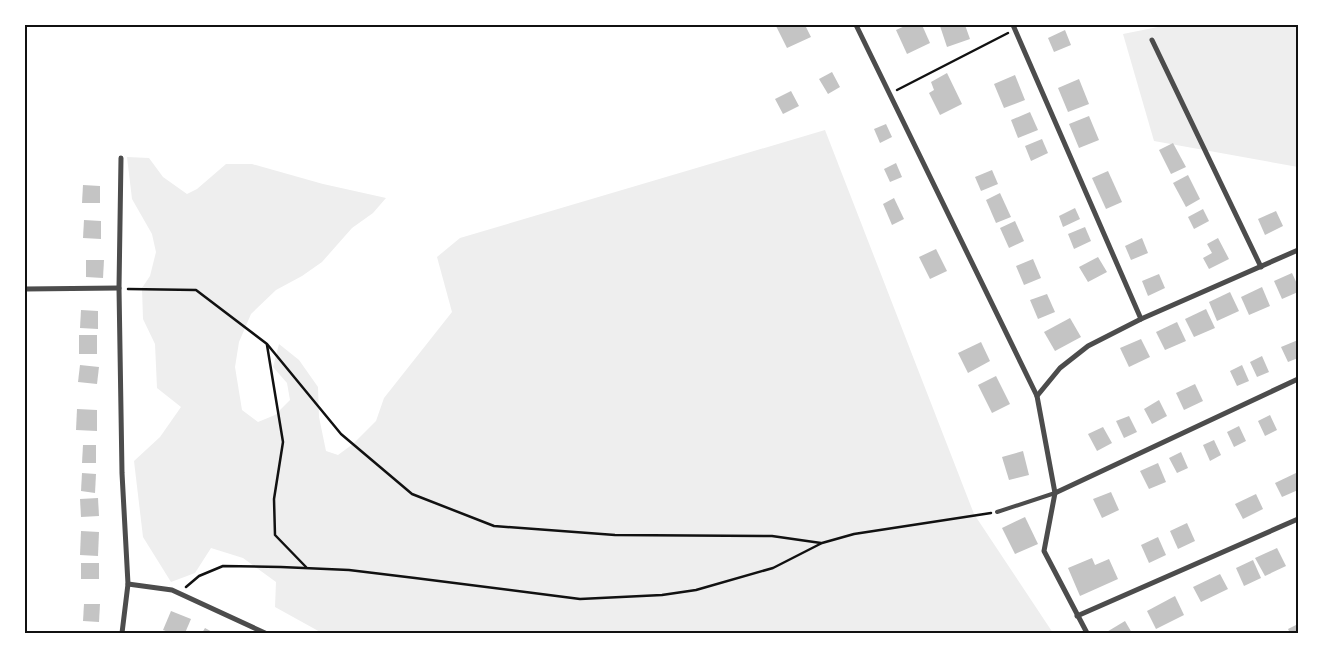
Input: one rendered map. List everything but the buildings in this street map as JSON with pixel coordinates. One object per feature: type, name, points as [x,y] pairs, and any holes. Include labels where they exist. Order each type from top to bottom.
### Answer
[{"type":"street","points":[[856,25],[1037,396],[1055,493],[1044,551],[1086,633]]},
{"type":"street","points":[[1014,27],[1142,319]]},
{"type":"street","points":[[1152,40],[1261,267]]},
{"type":"street","points":[[121,158],[119,288],[122,473],[128,584],[122,633]]},
{"type":"street","points":[[1037,396],[1060,368],[1088,346],[1142,319],[1298,250]]},
{"type":"street","points":[[25,289],[119,288]]},
{"type":"street","points":[[1055,493],[1298,379]]},
{"type":"street","points":[[1078,616],[1298,519]]},
{"type":"street","points":[[128,584],[172,590],[265,633]]},
{"type":"lane","points":[[997,512],[1055,493]]},
{"type":"path","points":[[889,94],[1014,27]]},
{"type":"path","points":[[119,288],[196,290],[267,344],[341,434],[412,494],[494,526],[615,535],[772,536],[822,543]]},
{"type":"path","points":[[267,344],[283,442],[274,499],[275,535],[307,568]]},
{"type":"path","points":[[178,593],[199,576],[223,566],[349,570],[580,599],[662,595],[696,590],[773,568],[822,543],[854,534],[997,512]]},
{"type":"shaded area","points":[[1168,25],[1298,25],[1298,167],[1154,141],[1123,34]]},
{"type":"shaded area","points":[[825,130],[974,514],[1053,633],[322,633],[275,607],[276,582],[243,558],[211,548],[195,573],[171,582],[143,537],[134,461],[160,437],[181,407],[157,388],[155,344],[143,319],[142,288],[150,276],[156,252],[152,234],[132,199],[127,157],[149,158],[163,177],[187,194],[197,189],[226,164],[252,164],[323,184],[386,198],[373,213],[352,228],[322,262],[302,276],[276,290],[251,314],[239,342],[235,367],[242,410],[258,422],[275,415],[290,400],[287,383],[273,367],[279,344],[299,360],[318,387],[319,417],[326,451],[338,455],[353,444],[376,421],[384,398],[452,312],[437,257],[460,238]]}]
